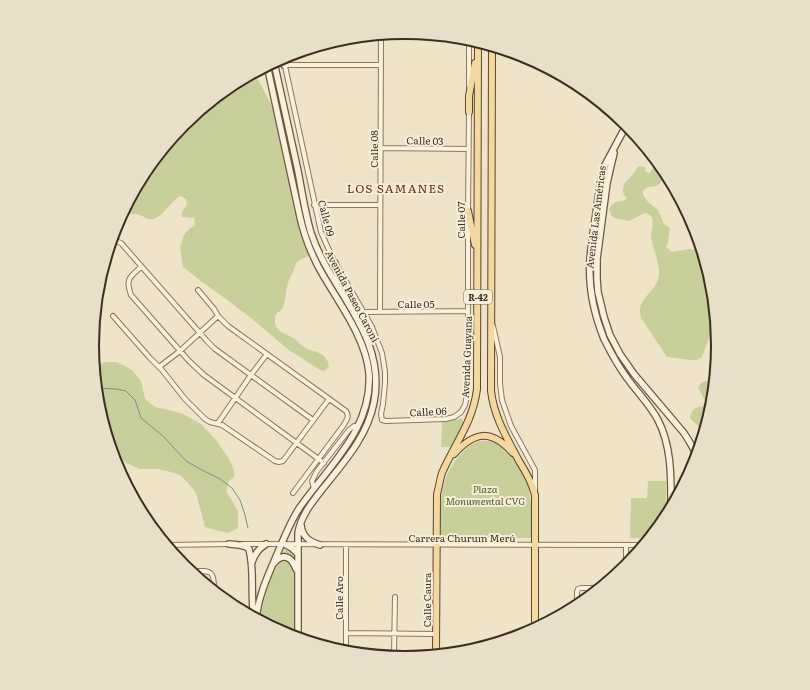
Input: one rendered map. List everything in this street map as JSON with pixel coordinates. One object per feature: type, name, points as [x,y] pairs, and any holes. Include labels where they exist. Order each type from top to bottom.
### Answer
[{"type":"main road","points":[[468,112],[469,96],[477,48]]},
{"type":"main road","name":"Avenida Guayana","points":[[436,545],[437,494],[442,473],[470,419],[476,398],[478,350],[478,48]]},
{"type":"main road","name":"R-42","points":[[492,52],[491,383],[494,405],[501,426],[530,480],[536,495],[535,622]]},
{"type":"main road","points":[[468,211],[478,266]]},
{"type":"main road","points":[[448,461],[468,441],[473,438],[483,436],[492,437],[502,442],[520,462]]},
{"type":"main road","name":"Calle Caura","points":[[436,545],[436,649]]},
{"type":"street","name":"Calle 08","points":[[380,312],[381,40]]},
{"type":"street","name":"Calle 07","points":[[466,401],[468,395],[469,46]]},
{"type":"street","points":[[284,64],[381,65]]},
{"type":"street","name":"Calle 09","points":[[284,64],[314,205],[323,238],[335,263],[372,327],[384,363],[385,383],[381,414],[382,420]]},
{"type":"street","name":"Avenida Paseo Caroní","points":[[275,68],[314,241],[364,331],[373,355],[376,378],[374,402],[369,421],[360,438],[306,511],[300,522],[298,533],[298,632]]},
{"type":"street","name":"Avenida Paseo Caroní","points":[[256,612],[261,593],[271,567],[284,545],[286,531],[295,515],[342,452],[358,426],[365,409],[369,374],[366,357],[357,334],[318,267],[305,237],[268,72]]},
{"type":"street","name":"Avenida Las Américas","points":[[623,131],[605,165],[602,175],[591,247],[590,270],[592,293],[597,319],[604,338],[617,364],[655,414],[661,427],[670,462],[671,496]]},
{"type":"street","name":"Avenida Las Américas","points":[[616,145],[608,176],[598,247],[598,292],[604,317],[610,335],[620,354],[634,374],[684,433],[693,448]]},
{"type":"street","name":"Calle 03","points":[[381,148],[468,149]]},
{"type":"street","points":[[314,205],[380,206]]},
{"type":"street","points":[[117,242],[121,243],[211,345],[313,420]]},
{"type":"street","points":[[591,247],[598,247]]},
{"type":"street","points":[[335,263],[345,298]]},
{"type":"street","points":[[141,267],[128,280],[131,295],[180,351],[199,371],[324,462]]},
{"type":"street","points":[[198,290],[218,316],[228,326],[346,411],[348,415],[348,418],[343,426],[293,493]]},
{"type":"street","name":"Calle 05","points":[[363,312],[468,311]]},
{"type":"street","points":[[113,316],[205,419],[222,425],[277,462],[283,461],[329,399]]},
{"type":"street","points":[[159,367],[180,351],[218,316]]},
{"type":"street","points":[[491,319],[500,356],[500,384],[502,400],[511,426],[535,470],[536,495]]},
{"type":"street","points":[[604,338],[610,335]]},
{"type":"street","points":[[218,423],[267,354]]},
{"type":"street","name":"Calle 06","points":[[382,420],[446,419],[461,412],[466,401]]},
{"type":"street","points":[[314,489],[312,480],[324,462],[349,430],[353,426],[358,426]]},
{"type":"street","points":[[300,522],[304,535],[312,542],[320,545]]},
{"type":"street","points":[[173,545],[229,544],[248,548],[251,564],[253,610]]},
{"type":"street","name":"Carrera Churum Merú","points":[[229,544],[637,545]]},
{"type":"street","points":[[251,564],[258,550],[266,544]]},
{"type":"street","points":[[284,545],[292,548],[298,554]]},
{"type":"street","name":"Calle Aro","points":[[346,545],[346,645]]},
{"type":"street","points":[[626,545],[626,556]]},
{"type":"street","points":[[271,567],[279,558],[290,558],[295,565],[298,577]]},
{"type":"street","points":[[199,571],[211,572],[213,575],[214,584]]},
{"type":"street","points":[[577,598],[578,589],[591,588]]},
{"type":"street","points":[[394,650],[395,597]]},
{"type":"street","points":[[346,633],[436,634]]},
{"type":"green space","points":[[257,78],[278,117],[301,221],[312,255],[300,260],[296,264],[289,279],[283,307],[275,316],[275,324],[281,332],[295,339],[304,347],[323,355],[328,361],[329,366],[326,370],[322,371],[290,351],[252,319],[183,267],[180,247],[184,235],[195,225],[194,218],[182,217],[182,212],[187,205],[186,199],[181,196],[177,198],[158,217],[154,219],[149,219],[138,214],[129,214],[140,192],[162,159],[175,143],[203,115],[219,102]]},
{"type":"green space","points":[[639,166],[645,167],[646,172],[650,173],[653,167],[663,181],[657,186],[646,188],[643,191],[643,195],[648,202],[658,210],[664,224],[670,228],[666,247],[672,252],[689,249],[696,250],[701,266],[708,305],[710,334],[702,357],[697,360],[667,357],[641,318],[641,306],[658,280],[659,275],[658,264],[651,237],[653,222],[652,217],[645,213],[629,221],[623,220],[614,218],[609,209],[614,203],[627,198],[623,193],[624,184]]},
{"type":"green space","points":[[104,362],[117,362],[132,370],[141,381],[145,399],[155,407],[183,414],[201,424],[216,440],[229,459],[234,470],[234,477],[229,481],[226,491],[238,511],[238,528],[228,533],[205,527],[196,493],[180,475],[158,469],[140,469],[126,463],[120,456],[109,424],[100,364]]},
{"type":"green space","points":[[708,381],[705,405],[699,429],[690,418],[695,408],[703,406],[705,401],[698,387],[702,382]]},
{"type":"green space","points":[[461,418],[463,424],[451,447],[441,447],[442,421],[457,420]]},
{"type":"green space","name":"Plaza Monumental CVG","points":[[480,441],[492,441],[497,443],[514,456],[524,475],[529,489],[532,512],[532,538],[440,537],[440,504],[447,475],[461,453],[471,445]]},
{"type":"green space","points":[[648,481],[666,481],[667,503],[642,538],[630,538],[631,498],[647,498]]},
{"type":"green space","points":[[289,548],[295,554],[296,560],[289,555],[279,556]]},
{"type":"green space","points":[[282,560],[289,560],[295,568],[294,630],[261,614],[267,590],[277,563]]},
{"type":"waterway","points":[[102,388],[126,391],[135,400],[141,418],[163,436],[186,461],[220,479],[232,488],[240,500],[248,528]]},
{"type":"district","name":"LOS SAMANES","points":[[396,188]]}]
